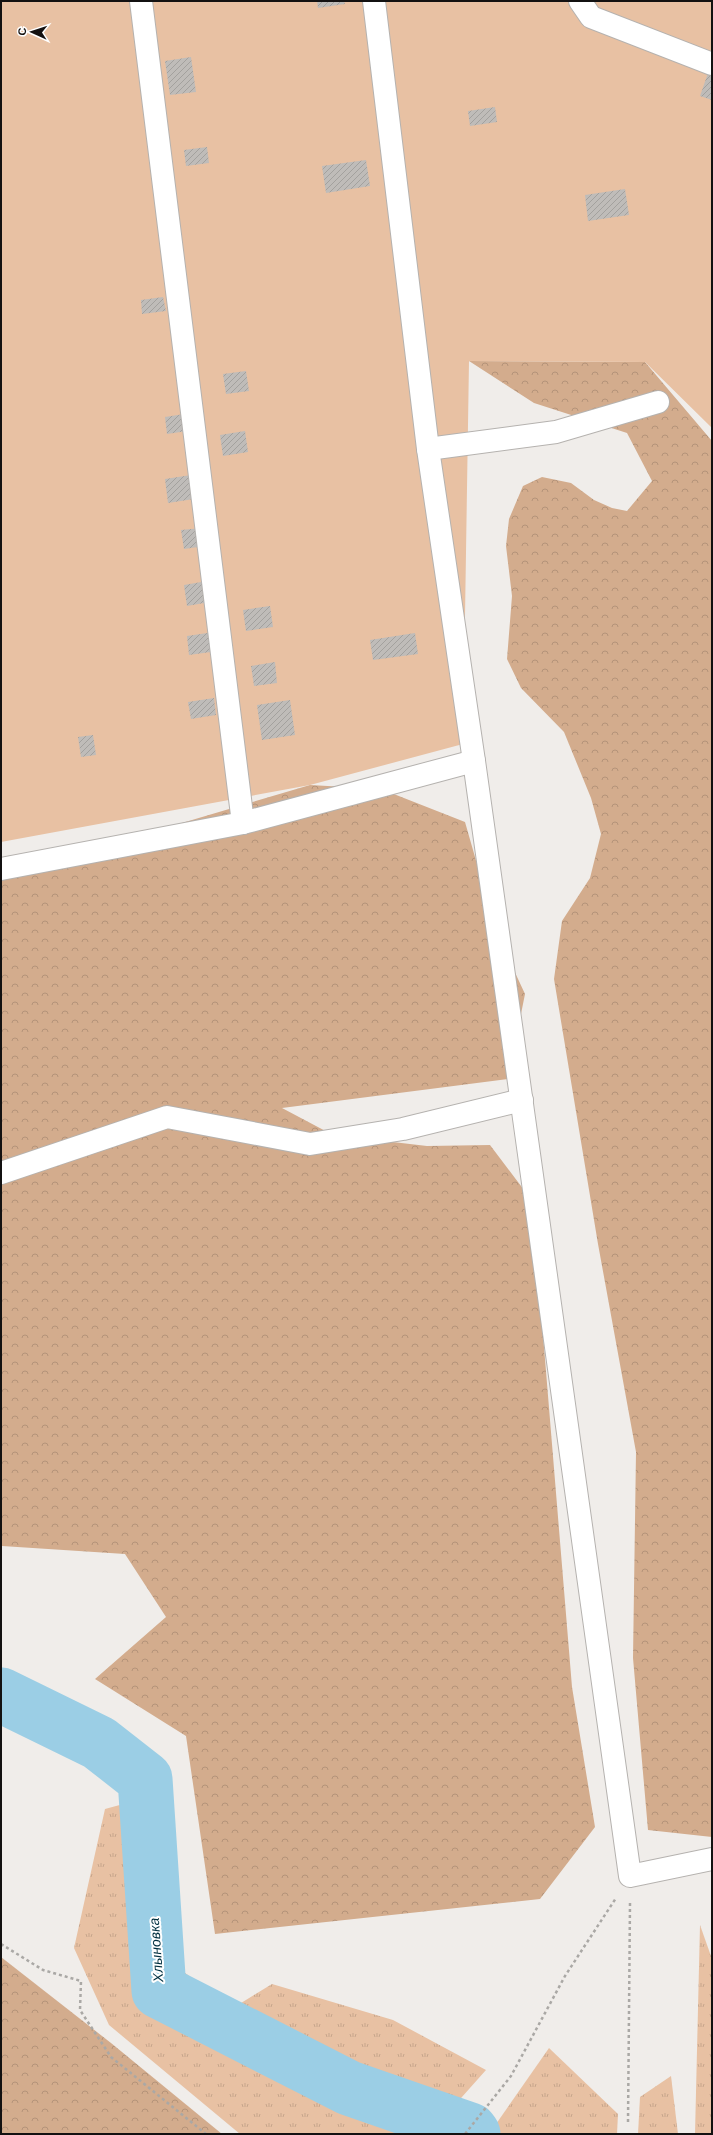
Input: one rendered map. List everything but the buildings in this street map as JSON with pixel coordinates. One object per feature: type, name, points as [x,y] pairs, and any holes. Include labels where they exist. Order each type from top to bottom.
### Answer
[{"type":"street","points":[[141,1],[243,823]]},
{"type":"street","points":[[374,1],[428,449],[522,1100],[630,1876],[712,1859]]},
{"type":"street","points":[[580,1],[591,17],[712,64]]},
{"type":"street","points":[[428,449],[556,432],[658,402]]},
{"type":"street","points":[[1,869],[243,823],[474,761]]},
{"type":"street","points":[[1,1173],[168,1117],[310,1144],[402,1129],[522,1100]]},
{"type":"path","points":[[628,2122],[630,1876]]},
{"type":"path","points":[[465,2134],[511,2076],[565,1976],[630,1876]]},
{"type":"path","points":[[1,1944],[43,1970],[81,1981],[80,2010],[111,2057],[206,2134]]},
{"type":"green space","points":[[1,1],[712,1],[712,428],[645,362],[469,361],[463,744],[310,785],[1,842]]},
{"type":"green space","points":[[469,361],[645,362],[712,441],[712,1837],[648,1830],[633,1658],[636,1452],[598,1244],[554,979],[562,921],[590,878],[601,834],[591,798],[564,732],[521,688],[507,659],[512,596],[506,546],[509,519],[523,486],[542,477],[571,483],[594,500],[612,508],[627,511],[652,481],[627,433],[534,403]]},
{"type":"green space","points":[[310,785],[381,789],[465,822],[497,934],[525,994],[508,1079],[282,1108],[333,1135],[427,1146],[490,1145],[524,1190],[537,1262],[572,1687],[595,1827],[540,1899],[215,1934],[186,1736],[95,1679],[166,1617],[125,1554],[2,1546],[1,1544],[1,863],[64,858]]},
{"type":"green space","points":[[160,1794],[175,1892],[181,1970],[233,2008],[272,1984],[393,2020],[486,2070],[429,2134],[240,2134],[109,2025],[74,1948],[105,1809]]},
{"type":"green space","points":[[700,1925],[712,1959],[712,2134],[695,2134]]},
{"type":"green space","points":[[1,1957],[111,2043],[222,2134],[1,2134]]},
{"type":"green space","points":[[549,2048],[618,2114],[617,2134],[489,2134]]},
{"type":"green space","points":[[671,2076],[678,2134],[638,2134],[640,2097]]},
{"type":"waterway","name":"Хлыновка","points":[[1,1695],[99,1743],[145,1779],[159,1991],[349,2088],[470,2130],[473,2134]]}]
